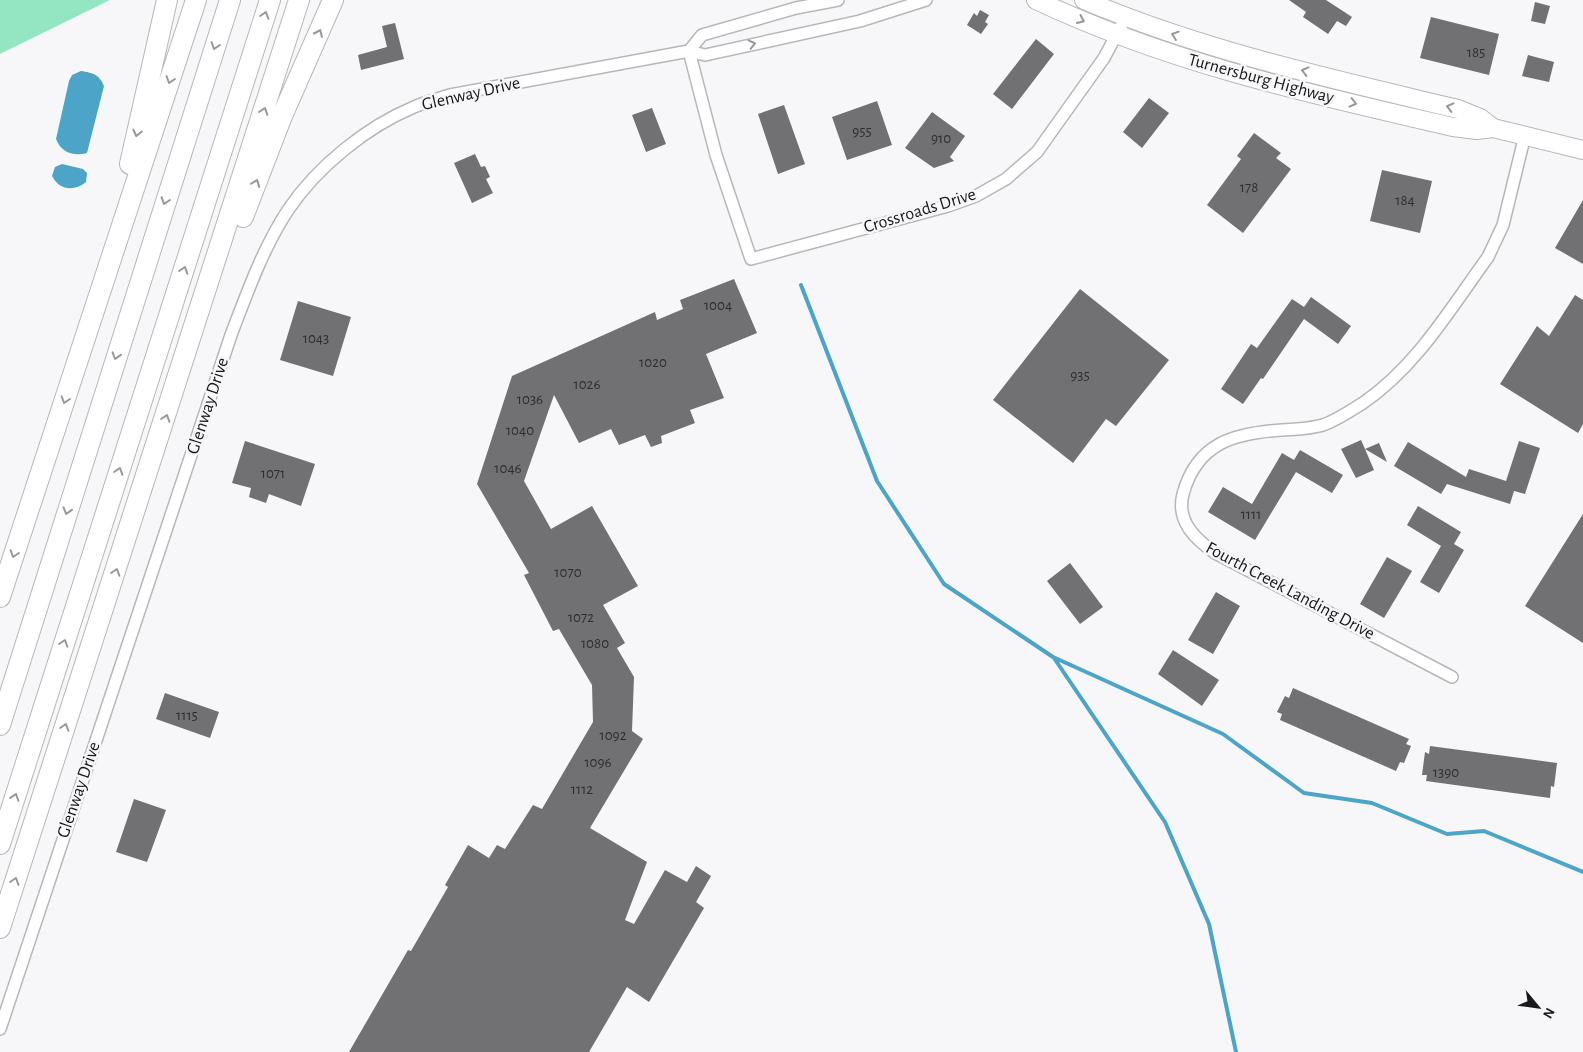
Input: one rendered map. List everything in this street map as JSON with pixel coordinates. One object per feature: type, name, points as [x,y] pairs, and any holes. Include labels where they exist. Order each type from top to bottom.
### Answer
[{"type":"highway","points":[[102,287],[167,0]]},
{"type":"highway","points":[[0,597],[196,0]]},
{"type":"highway","points":[[0,725],[230,0]]},
{"type":"highway","points":[[0,844],[270,0]]},
{"type":"highway","points":[[0,928],[299,0]]},
{"type":"highway","points":[[180,374],[282,116],[333,0]]},
{"type":"main road","name":"Turnersburg Highway","points":[[1036,0],[1118,35],[1193,62],[1418,119],[1470,130],[1493,128],[1583,150]]},
{"type":"main road","name":"Turnersburg Highway","points":[[1084,0],[1190,40],[1244,56],[1458,109],[1480,118],[1493,128]]},
{"type":"street","points":[[689,51],[702,36],[796,8],[838,0]]},
{"type":"street","name":"Glenway Drive","points":[[0,1030],[231,335],[261,260],[289,209],[314,179],[340,154],[373,128],[414,107],[450,95],[689,51],[705,55],[860,21],[926,0]]},
{"type":"street","name":"Crossroads Drive","points":[[689,51],[716,156],[751,259],[948,206],[976,196],[1006,179],[1037,152],[1104,58],[1126,17]]},
{"type":"street","name":"Fourth Creek Landing Drive","points":[[1452,677],[1214,553],[1194,538],[1184,521],[1181,501],[1188,476],[1201,458],[1219,443],[1233,437],[1263,431],[1322,425],[1367,400],[1396,377],[1418,354],[1488,257],[1497,240],[1525,136]]},
{"type":"green space","points":[[0,0],[110,0],[0,54]]},
{"type":"water","points":[[81,71],[95,75],[104,86],[87,153],[72,154],[64,150],[56,139],[69,81],[72,75]]},
{"type":"water","points":[[62,164],[83,169],[87,173],[86,182],[77,187],[67,188],[55,181],[52,176],[55,167]]},
{"type":"building","points":[[1289,0],[1326,0],[1352,17],[1346,26],[1337,21],[1328,34],[1303,17],[1306,12]]},
{"type":"building","points":[[1535,2],[1550,6],[1545,24],[1531,21]]},
{"type":"building","points":[[980,10],[989,15],[985,22],[988,24],[981,34],[967,25],[974,13],[977,16]]},
{"type":"building","points":[[1431,17],[1499,34],[1489,75],[1420,58]]},
{"type":"building","points":[[395,23],[404,59],[361,70],[358,55],[387,47],[382,26]]},
{"type":"building","points":[[1036,39],[1054,54],[1012,109],[993,94]]},
{"type":"building","points":[[1528,55],[1554,62],[1549,82],[1522,76]]},
{"type":"building","points":[[1149,98],[1169,113],[1142,148],[1123,132]]},
{"type":"building","points":[[877,101],[892,145],[847,160],[832,117]]},
{"type":"building","points":[[784,105],[805,164],[778,174],[758,114]]},
{"type":"building","points":[[652,108],[666,144],[646,152],[632,115]]},
{"type":"building","points":[[932,112],[965,136],[950,157],[954,161],[934,168],[905,148]]},
{"type":"building","points":[[1254,133],[1281,153],[1276,158],[1291,169],[1243,233],[1207,205],[1241,159],[1237,156]]},
{"type":"building","points":[[475,154],[481,167],[485,166],[490,177],[486,179],[493,193],[472,203],[454,163]]},
{"type":"building","points":[[1382,170],[1432,181],[1420,233],[1370,221]]},
{"type":"building","points":[[1583,200],[1583,264],[1555,248]]},
{"type":"building","points":[[734,279],[757,333],[706,354],[724,398],[690,410],[695,423],[661,436],[662,443],[651,447],[645,435],[619,445],[611,429],[579,443],[554,395],[524,481],[551,529],[592,506],[638,586],[603,605],[625,643],[617,648],[634,677],[632,731],[643,739],[590,828],[647,862],[625,920],[634,924],[665,870],[687,882],[696,866],[711,876],[696,902],[704,908],[649,1002],[627,987],[589,1052],[349,1052],[408,950],[411,951],[448,887],[445,885],[468,845],[489,858],[497,845],[505,849],[533,805],[542,809],[593,722],[592,685],[559,629],[553,631],[524,575],[529,573],[477,484],[512,376],[655,312],[657,320],[683,309],[680,300]]},
{"type":"building","points":[[1080,289],[1169,360],[1116,426],[1106,419],[1073,463],[993,400]]},
{"type":"building","points":[[1575,295],[1583,300],[1583,424],[1578,433],[1500,384],[1537,326],[1549,336]]},
{"type":"building","points":[[1311,297],[1351,326],[1338,344],[1304,319],[1263,379],[1261,378],[1243,404],[1221,389],[1251,344],[1257,348],[1292,299],[1304,307]]},
{"type":"building","points":[[298,301],[351,317],[333,376],[280,360]]},
{"type":"building","points":[[1361,440],[1374,470],[1356,478],[1341,449]]},
{"type":"building","points":[[245,441],[315,464],[301,506],[269,494],[266,503],[249,497],[251,488],[232,483]]},
{"type":"building","points":[[1519,441],[1540,448],[1525,494],[1514,491],[1510,504],[1447,484],[1441,494],[1394,466],[1408,442],[1466,477],[1469,469],[1506,481]]},
{"type":"building","points":[[1379,443],[1387,462],[1365,449]]},
{"type":"building","points":[[1300,450],[1343,475],[1332,493],[1296,472],[1255,540],[1208,512],[1223,487],[1252,504],[1282,453],[1294,460]]},
{"type":"building","points":[[1418,506],[1461,532],[1454,544],[1464,550],[1439,593],[1420,582],[1441,546],[1407,525]]},
{"type":"building","points":[[1583,514],[1583,643],[1525,606]]},
{"type":"building","points":[[1387,557],[1412,571],[1384,618],[1360,604]]},
{"type":"building","points":[[1070,563],[1103,607],[1080,624],[1047,581]]},
{"type":"building","points":[[1216,592],[1240,606],[1213,654],[1188,640]]},
{"type":"building","points":[[1173,650],[1219,680],[1202,706],[1158,674]]},
{"type":"building","points":[[1293,688],[1409,739],[1406,744],[1411,746],[1404,763],[1400,762],[1396,771],[1280,720],[1282,714],[1277,712],[1285,696],[1289,698]]},
{"type":"building","points":[[165,693],[219,712],[210,738],[156,719]]},
{"type":"building","points":[[1430,746],[1557,763],[1554,787],[1551,786],[1550,798],[1426,781],[1427,775],[1422,775],[1425,752],[1429,754]]},
{"type":"building","points":[[134,799],[166,810],[147,862],[116,852]]},
{"type":"waterway","points":[[801,285],[877,481],[944,584],[1053,657],[1223,734],[1304,793],[1372,803],[1447,834],[1484,831],[1583,872]]},
{"type":"waterway","points":[[1054,658],[1165,822],[1209,924],[1236,1052]]}]
